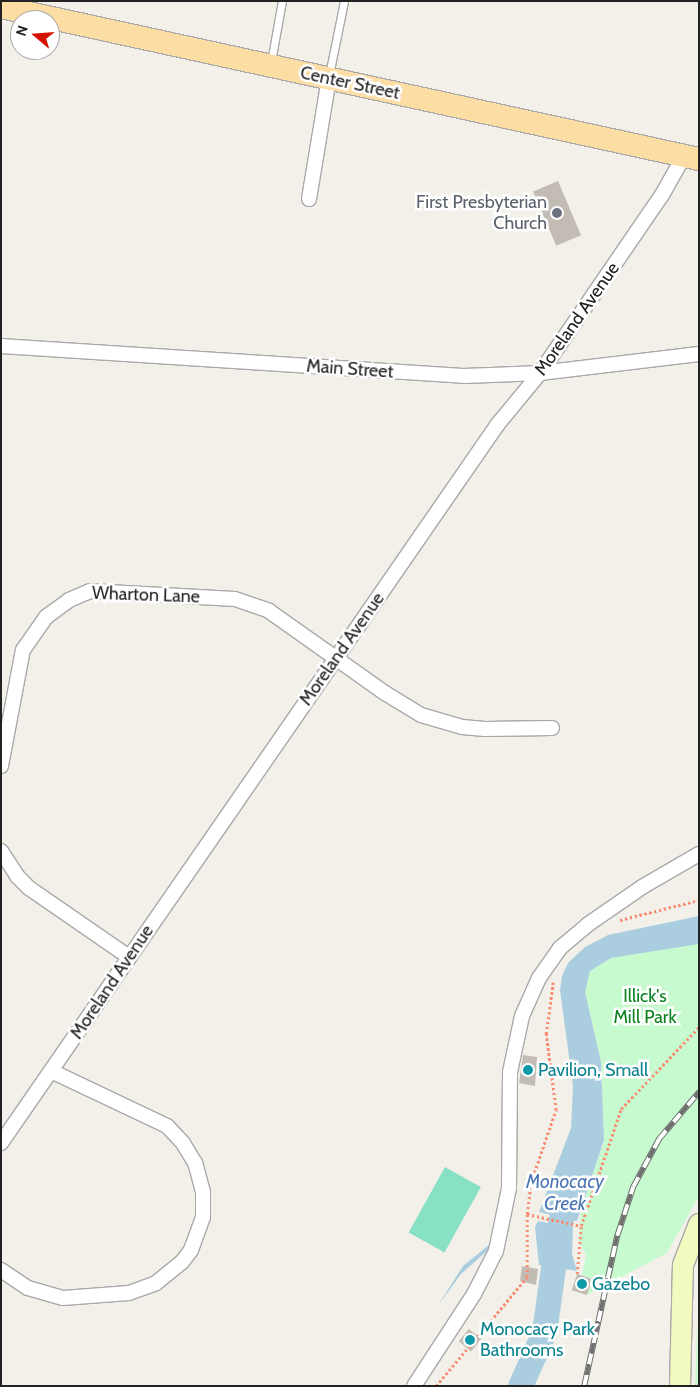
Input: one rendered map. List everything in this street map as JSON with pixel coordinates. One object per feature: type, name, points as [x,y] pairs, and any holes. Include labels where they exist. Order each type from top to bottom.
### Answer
[{"type":"main road","name":"Center Street","points":[[1,7],[691,158]]},
{"type":"street","points":[[309,199],[329,78]]},
{"type":"street","name":"Moreland Avenue","points":[[1,1143],[498,424],[540,373],[662,195],[691,158]]},
{"type":"street","name":"Main Street","points":[[1,346],[463,376],[540,373],[699,354]]},
{"type":"street","name":"Wharton Lane","points":[[1,766],[23,650],[46,617],[81,594],[141,591],[234,599],[269,611],[335,659],[400,702],[441,721],[485,729],[552,728]]},
{"type":"street","points":[[1,851],[17,876],[30,888],[129,957]]},
{"type":"street","points":[[414,1386],[474,1294],[496,1251],[508,1188],[510,1072],[522,1016],[538,978],[560,948],[587,925],[642,887],[699,854]]},
{"type":"street","points":[[1,1270],[28,1288],[63,1298],[129,1293],[156,1283],[182,1262],[191,1250],[203,1217],[203,1192],[195,1164],[183,1143],[167,1126],[51,1071]]},
{"type":"street","points":[[680,1386],[683,1265],[699,1224]]},
{"type":"lane","points":[[270,65],[282,1]]},
{"type":"lane","points":[[329,78],[344,1]]},
{"type":"path","points":[[613,922],[699,900]]},
{"type":"path","points":[[436,1386],[528,1277],[527,1214],[531,1182],[556,1110],[546,1034],[554,980]]},
{"type":"path","points":[[577,1274],[581,1226],[621,1109],[699,1027]]},
{"type":"path","points":[[527,1214],[581,1226]]},
{"type":"green space","name":"Illick's Mill Park","points":[[699,943],[699,1196],[667,1253],[587,1295],[592,1279],[582,1276],[586,1254],[579,1244],[581,1208],[604,1142],[601,1062],[585,992],[586,981],[590,971],[611,958]]},
{"type":"green space","points":[[445,1167],[481,1187],[444,1252],[409,1233]]},
{"type":"green space","points":[[699,1289],[699,1386],[695,1386]]},
{"type":"water","name":"Monocacy Creek","points":[[699,916],[699,944],[611,958],[590,971],[585,992],[601,1062],[604,1140],[577,1221],[539,1212],[571,1128],[573,1086],[560,990],[562,976],[568,963],[585,947],[608,935]]},
{"type":"water","name":"Monocacy Creek","points":[[538,1221],[573,1228],[572,1254],[577,1271],[539,1265],[535,1227]]},
{"type":"water","points":[[490,1244],[487,1251],[461,1274],[437,1307],[463,1266]]},
{"type":"building","name":"First Presbyterian Church","points":[[558,181],[581,235],[556,246],[533,192]]},
{"type":"building","name":"Pavilion, Small","points":[[523,1055],[537,1057],[535,1086],[519,1083]]},
{"type":"building","points":[[522,1266],[538,1269],[536,1285],[520,1281]]},
{"type":"building","name":"Gazebo","points":[[577,1274],[592,1279],[587,1295],[572,1290]]},
{"type":"building","name":"Monocacy Park Bathrooms","points":[[469,1329],[481,1339],[471,1352],[459,1341]]},
{"type":"waterway","name":"Monocacy Creek","points":[[520,1386],[544,1332],[558,1233],[568,1185]]},
{"type":"railway","points":[[584,1386],[617,1236],[633,1187],[659,1139],[699,1092]]},
{"type":"place","name":"First Presbyterian Church","points":[[557,213]]},
{"type":"place","name":"Pavilion, Small","points":[[528,1070]]},
{"type":"place","name":"Gazebo","points":[[582,1284]]},
{"type":"place","name":"Monocacy Park Bathrooms","points":[[470,1340]]}]
